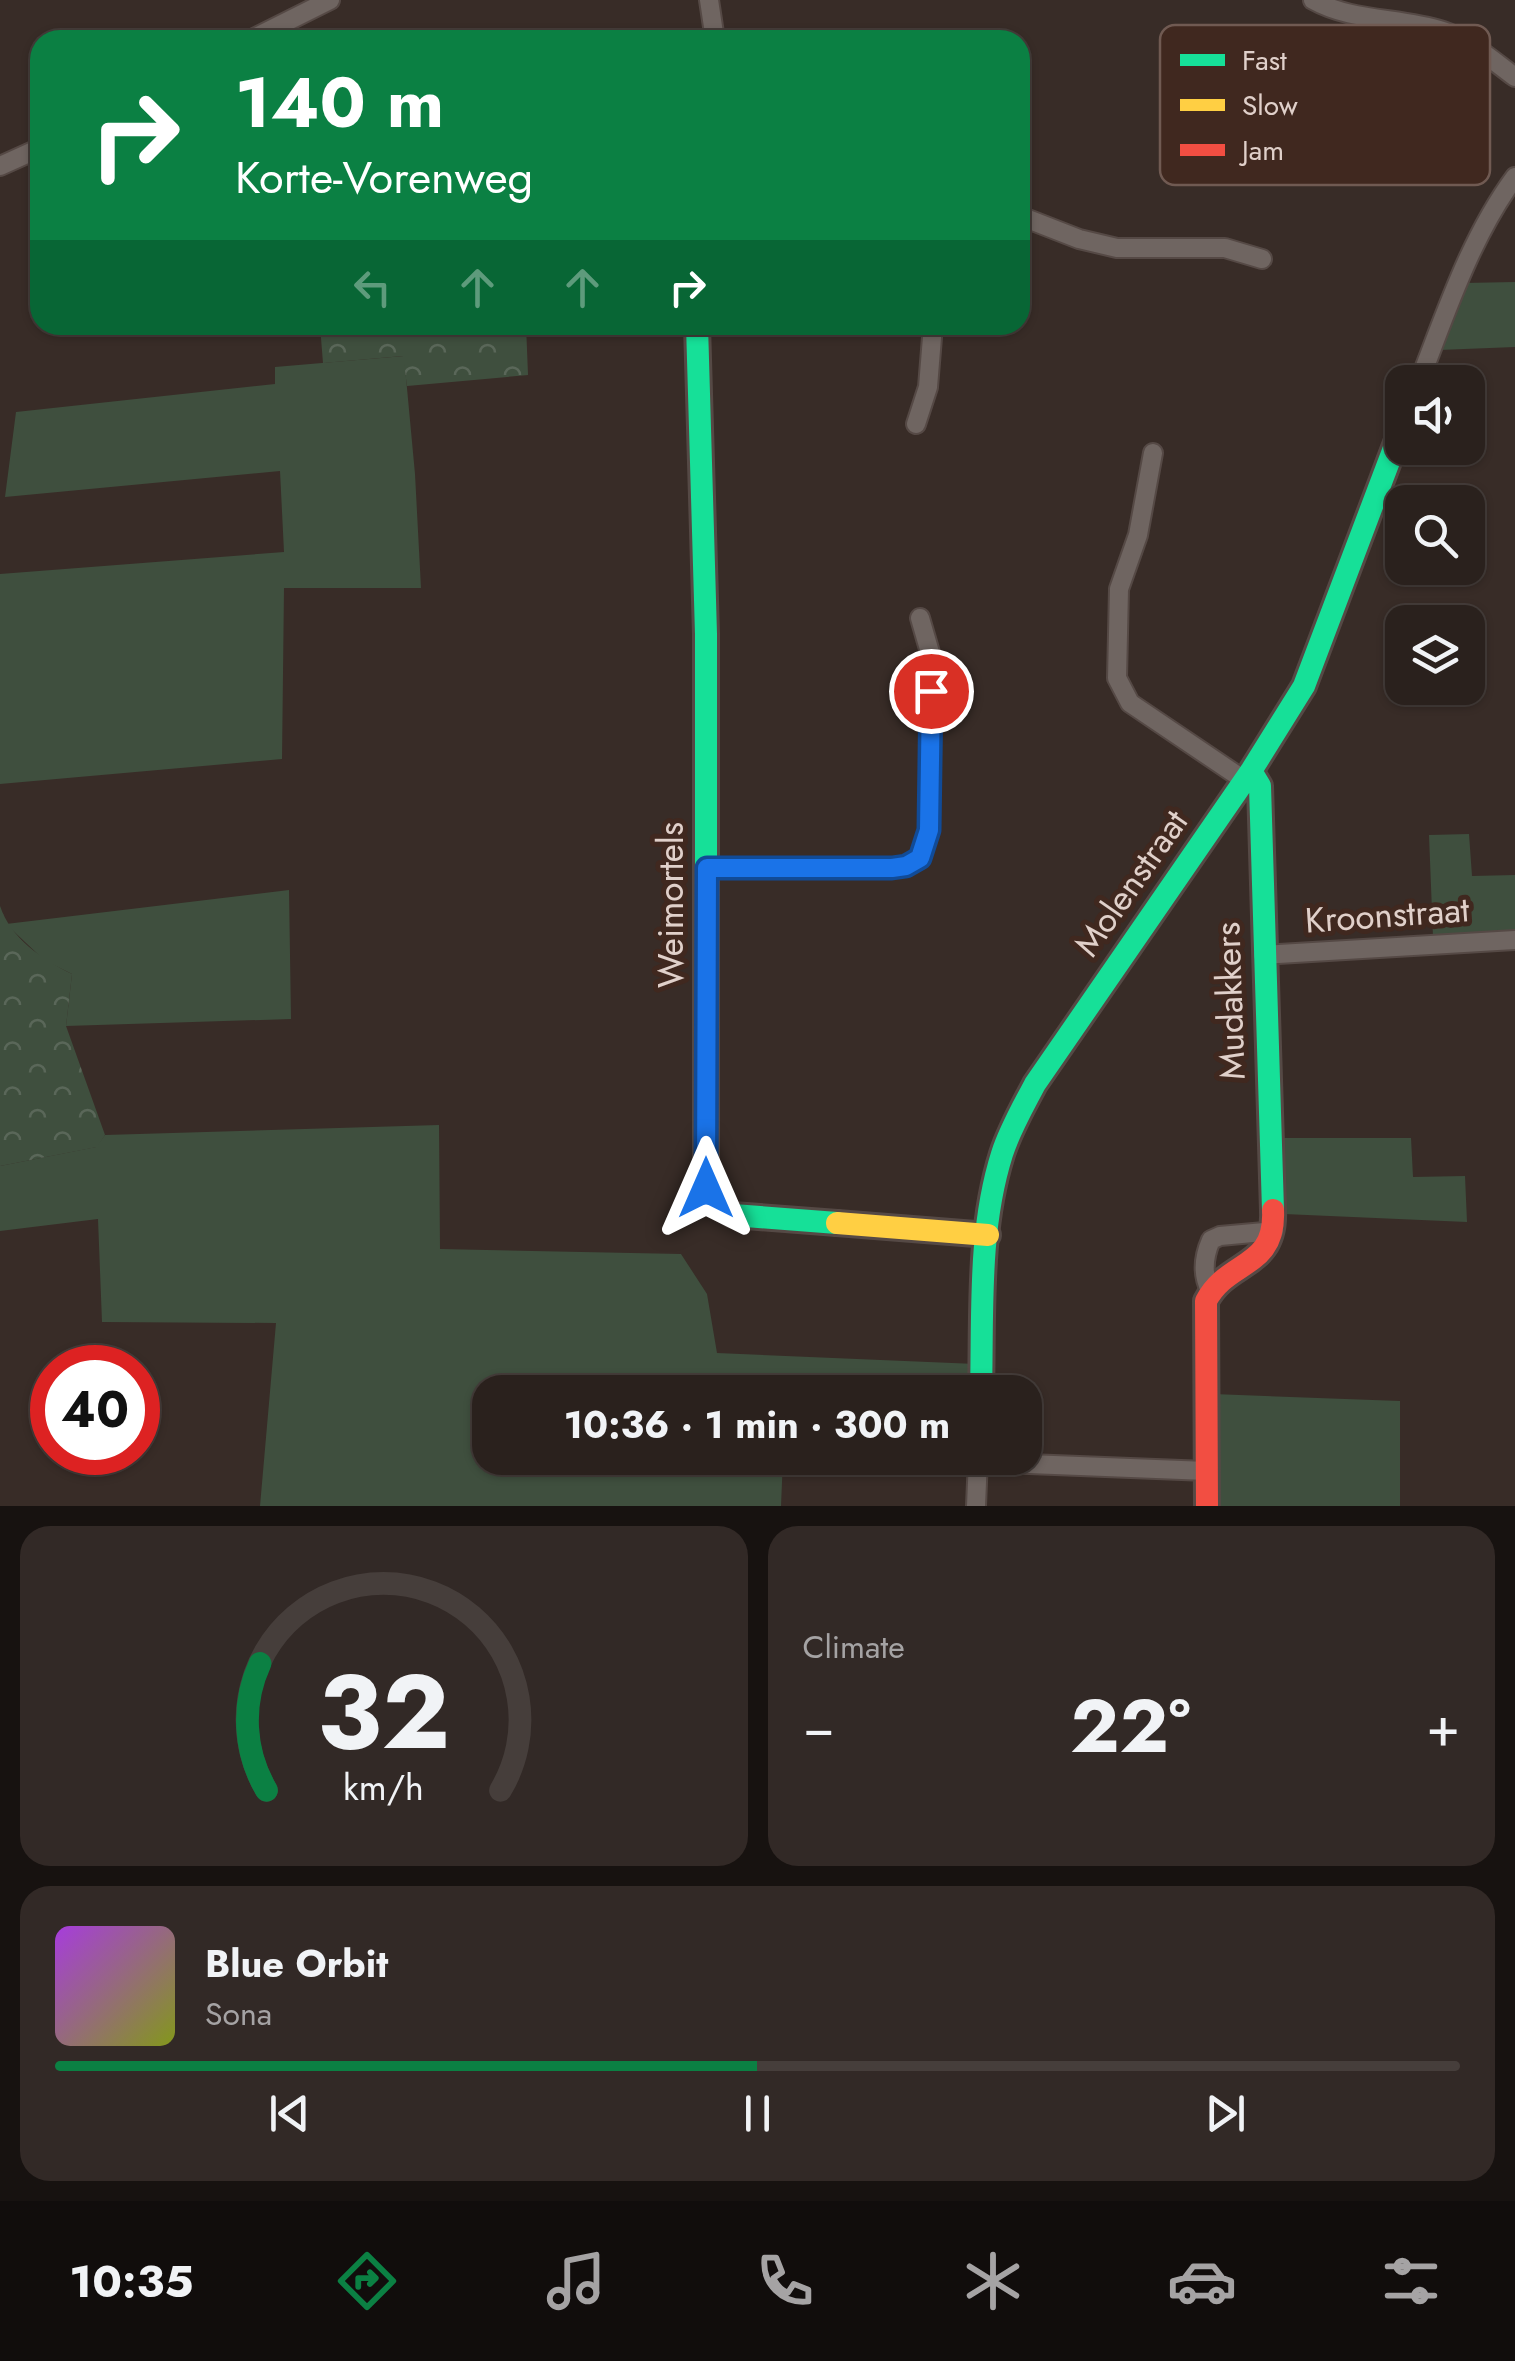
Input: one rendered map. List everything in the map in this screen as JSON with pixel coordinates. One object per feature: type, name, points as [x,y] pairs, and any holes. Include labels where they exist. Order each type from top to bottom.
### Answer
[{"type":"street","points":[[270,30],[330,0]]},
{"type":"street","points":[[709,0],[714,30]]},
{"type":"street","points":[[1313,0],[1344,12],[1413,25]]},
{"type":"street","points":[[1490,60],[1515,78]]},
{"type":"street","points":[[0,166],[30,152]]},
{"type":"street","points":[[1425,365],[1483,229],[1515,177]]},
{"type":"street","points":[[1030,220],[1079,239],[1117,248],[1225,248],[1262,259]]},
{"type":"street","name":"Weimortels","points":[[697,335],[706,634],[706,1188],[710,1201],[719,1209],[746,1217],[988,1235]]},
{"type":"street","points":[[916,424],[928,387],[932,335]]},
{"type":"street","points":[[1153,454],[1138,535],[1119,588],[1119,687],[1130,703],[1248,776]]},
{"type":"street","name":"Molenstraat","points":[[982,1375],[988,1235],[1002,1154],[1035,1084],[1248,776],[1304,686],[1388,465]]},
{"type":"street","points":[[707,868],[892,868],[920,858],[929,830],[931,656],[920,618]]},
{"type":"street","name":"Mudakkers","points":[[1248,776],[1260,786],[1262,955],[1274,1232]]},
{"type":"street","name":"Kroonstraat","points":[[1262,955],[1515,940]]},
{"type":"street","points":[[1210,1290],[1258,1259],[1274,1232]]},
{"type":"street","points":[[1207,1506],[1205,1316],[1210,1290],[1204,1280],[1205,1261],[1211,1240],[1220,1236],[1274,1232]]},
{"type":"street","points":[[1042,1463],[1207,1471]]},
{"type":"street","points":[[976,1506],[977,1475]]},
{"type":"green space","points":[[1515,282],[1515,347],[1439,350],[1464,283]]},
{"type":"green space","points":[[321,335],[526,335],[528,375],[407,386],[403,356],[323,363]]},
{"type":"green space","points":[[404,356],[421,588],[284,588],[282,759],[0,784],[0,574],[284,552],[280,471],[5,497],[16,412],[275,384],[275,367]]},
{"type":"green space","points":[[1469,834],[1472,876],[1515,875],[1515,932],[1433,937],[1429,835]]},
{"type":"green space","points":[[289,890],[291,1019],[66,1026],[72,974],[44,960],[6,924]]},
{"type":"green space","points":[[0,906],[29,947],[72,974],[66,1026],[105,1135],[97,1147],[0,1166]]},
{"type":"green space","points":[[439,1125],[440,1249],[681,1254],[707,1294],[717,1353],[976,1364],[976,1375],[472,1375],[472,1475],[782,1475],[781,1506],[260,1506],[276,1323],[102,1322],[98,1219],[0,1231],[0,1166],[96,1147],[105,1135]]},
{"type":"green space","points":[[1278,1138],[1411,1138],[1413,1177],[1465,1176],[1467,1222],[1284,1214]]},
{"type":"green space","points":[[1213,1394],[1400,1401],[1400,1506],[1215,1506]]},
{"type":"traffic: fast","points":[[697,335],[706,634],[706,1188],[710,1201],[733,1215],[837,1223]]},
{"type":"traffic: fast","points":[[981,1375],[985,1242],[994,1183],[1009,1136],[1035,1084],[1251,771],[1304,686],[1388,465]]},
{"type":"traffic: fast","points":[[1251,771],[1260,786],[1273,1210]]},
{"type":"traffic: slow","points":[[837,1223],[988,1235]]},
{"type":"traffic: jam","points":[[1207,1506],[1206,1301],[1226,1277],[1259,1254],[1272,1229],[1273,1210]]},
{"type":"route","points":[[706,1188],[707,868],[892,868],[920,858],[929,830],[931,691]]}]
